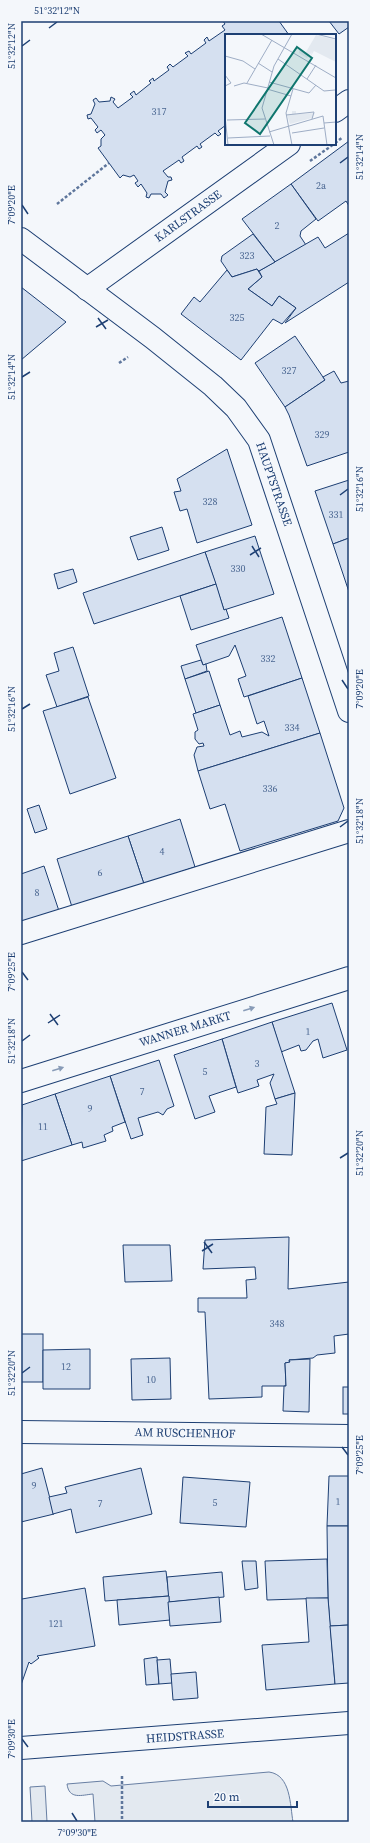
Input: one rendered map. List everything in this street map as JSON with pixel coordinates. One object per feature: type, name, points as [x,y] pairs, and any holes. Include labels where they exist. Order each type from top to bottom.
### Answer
[{"type":"street","points":[[336,110],[349,101]]},
{"type":"street","name":"KARLSTRASSE","points":[[87,289],[288,145]]},
{"type":"street","name":"HAUPTSTRASSE","points":[[21,240],[213,386],[236,408],[259,440],[349,711]]},
{"type":"street","points":[[21,932],[349,831]]},
{"type":"street","name":"WANNER MARKT","points":[[21,1081],[349,978]]},
{"type":"street","name":"AM RUSCHENHOF","points":[[21,1432],[349,1436]]},
{"type":"street","name":"HEIDSTRASSE","points":[[21,1748],[349,1723]]},
{"type":"path","points":[[57,204],[109,163]]},
{"type":"path","points":[[119,363],[128,357]]},
{"type":"path","points":[[122,1776],[122,1822]]},
{"type":"shaded area","points":[[269,1772],[276,1774],[282,1779],[285,1785],[290,1800],[293,1822],[95,1822],[93,1794],[73,1794],[68,1789],[67,1784],[103,1781],[111,1786]]},
{"type":"shaded area","points":[[45,1786],[47,1822],[32,1822],[30,1787]]},
{"type":"building","points":[[223,21],[279,21],[288,34],[225,34],[225,126],[218,131],[221,134],[218,136],[215,133],[200,144],[202,147],[199,149],[197,146],[182,157],[184,161],[181,163],[179,160],[163,171],[168,177],[171,177],[172,180],[168,181],[165,192],[168,195],[164,198],[161,194],[151,194],[149,198],[146,197],[147,193],[141,184],[138,187],[135,183],[138,181],[134,175],[130,177],[123,175],[120,178],[98,148],[101,146],[101,139],[105,135],[101,130],[97,133],[95,130],[98,127],[91,118],[88,119],[87,115],[91,114],[95,104],[93,100],[96,98],[99,102],[110,101],[111,97],[115,99],[113,102],[118,108],[133,97],[130,94],[134,91],[136,95],[151,83],[149,81],[153,78],[154,81],[169,70],[167,67],[170,64],[173,67],[188,56],[185,53],[189,51],[191,54],[206,43],[204,40],[207,37],[209,41],[225,30],[222,26],[225,24]]},
{"type":"building","points":[[329,21],[349,21],[349,27],[339,34]]},
{"type":"building","points":[[349,141],[349,206],[346,201],[318,221],[291,184]]},
{"type":"building","points":[[291,184],[316,219],[301,231],[300,236],[306,245],[275,262],[242,219]]},
{"type":"building","points":[[349,233],[349,282],[285,323],[296,308],[279,296],[272,306],[248,289],[262,277],[259,271],[318,237],[325,248]]},
{"type":"building","points":[[253,234],[275,262],[259,271],[257,269],[232,277],[221,261],[222,256]]},
{"type":"building","points":[[257,269],[262,277],[248,289],[272,306],[279,296],[296,308],[282,324],[273,319],[241,360],[181,314],[194,297],[200,302],[227,270],[232,277]]},
{"type":"building","points":[[21,287],[66,322],[21,360]]},
{"type":"building","points":[[295,336],[325,380],[285,407],[255,363]]},
{"type":"building","points":[[334,371],[341,383],[349,381],[349,452],[307,466],[285,407],[325,380],[323,377]]},
{"type":"building","points":[[227,449],[252,525],[197,543],[187,509],[180,511],[174,492],[181,491],[177,479]]},
{"type":"building","points":[[349,480],[349,538],[333,544],[315,491]]},
{"type":"building","points":[[162,527],[169,550],[138,560],[130,537]]},
{"type":"building","points":[[255,536],[274,594],[224,610],[205,552]]},
{"type":"building","points":[[349,538],[349,592],[333,544]]},
{"type":"building","points":[[205,552],[216,584],[94,624],[83,593]]},
{"type":"building","points":[[73,569],[77,582],[58,589],[54,574]]},
{"type":"building","points":[[216,584],[224,610],[226,609],[229,618],[191,630],[180,596]]},
{"type":"building","points":[[282,617],[302,678],[244,697],[238,679],[246,676],[235,645],[229,656],[203,665],[196,645]]},
{"type":"building","points":[[73,647],[89,696],[57,707],[46,675],[59,671],[54,653]]},
{"type":"building","points":[[201,660],[203,665],[206,664],[207,671],[185,679],[181,666]]},
{"type":"building","points":[[209,671],[220,705],[196,713],[185,679]]},
{"type":"building","points":[[302,678],[320,733],[198,771],[194,755],[197,747],[204,746],[203,743],[199,744],[195,739],[195,732],[198,730],[193,714],[220,705],[230,735],[240,731],[242,737],[262,732],[269,736],[264,721],[257,724],[248,696]]},
{"type":"building","points":[[88,697],[116,778],[70,794],[43,711]]},
{"type":"building","points":[[320,733],[344,808],[338,821],[240,851],[225,804],[210,809],[198,771]]},
{"type":"building","points":[[39,805],[47,829],[35,833],[27,809]]},
{"type":"building","points":[[180,819],[195,867],[144,884],[128,836]]},
{"type":"building","points":[[128,836],[144,884],[72,907],[57,859]]},
{"type":"building","points":[[44,866],[59,911],[21,924],[21,874]]},
{"type":"building","points":[[332,1003],[347,1050],[323,1058],[318,1039],[313,1041],[306,1050],[301,1051],[299,1045],[281,1052],[272,1022]]},
{"type":"building","points":[[272,1022],[295,1093],[275,1099],[270,1083],[274,1074],[257,1080],[259,1086],[238,1093],[222,1039]]},
{"type":"building","points":[[222,1039],[236,1087],[209,1096],[215,1112],[195,1119],[174,1055]]},
{"type":"building","points":[[159,1060],[174,1106],[167,1109],[163,1115],[158,1112],[138,1118],[143,1135],[131,1139],[110,1076]]},
{"type":"building","points":[[110,1076],[125,1122],[112,1127],[113,1131],[104,1135],[106,1141],[83,1148],[82,1142],[72,1145],[55,1094]]},
{"type":"building","points":[[295,1093],[292,1155],[264,1154],[266,1107],[277,1104],[275,1099]]},
{"type":"building","points":[[55,1094],[72,1145],[21,1161],[22,1105]]},
{"type":"building","points":[[289,1237],[288,1289],[349,1282],[349,1334],[334,1336],[335,1353],[317,1355],[313,1358],[289,1360],[290,1362],[285,1363],[286,1386],[262,1386],[262,1397],[209,1399],[205,1312],[198,1312],[198,1298],[247,1298],[246,1280],[256,1279],[255,1267],[203,1269],[205,1240]]},
{"type":"building","points":[[123,1245],[170,1245],[172,1281],[125,1282]]},
{"type":"building","points":[[21,1334],[43,1334],[43,1382],[21,1382]]},
{"type":"building","points":[[90,1349],[90,1389],[43,1389],[43,1350]]},
{"type":"building","points":[[170,1358],[171,1399],[132,1400],[131,1359]]},
{"type":"building","points":[[310,1359],[309,1412],[283,1411],[284,1386],[286,1386],[285,1363],[290,1362],[289,1360]]},
{"type":"building","points":[[343,1387],[349,1387],[349,1414],[343,1414]]},
{"type":"building","points":[[42,1468],[54,1514],[21,1522],[21,1474]]},
{"type":"building","points":[[141,1468],[152,1514],[76,1533],[71,1509],[53,1514],[49,1497],[67,1493],[65,1487]]},
{"type":"building","points":[[329,1476],[349,1476],[349,1526],[327,1526]]},
{"type":"building","points":[[183,1477],[250,1482],[246,1527],[180,1523]]},
{"type":"building","points":[[327,1526],[349,1526],[349,1625],[330,1626]]},
{"type":"building","points":[[327,1559],[328,1598],[267,1600],[265,1561]]},
{"type":"building","points":[[242,1561],[256,1561],[258,1588],[245,1590]]},
{"type":"building","points":[[166,1571],[169,1596],[105,1601],[103,1577]]},
{"type":"building","points":[[222,1572],[224,1597],[169,1602],[167,1577]]},
{"type":"building","points":[[85,1588],[95,1646],[37,1656],[39,1658],[31,1664],[29,1662],[21,1685],[21,1597],[22,1599]]},
{"type":"building","points":[[169,1596],[170,1620],[119,1625],[117,1600]]},
{"type":"building","points":[[219,1597],[221,1622],[170,1626],[168,1602]]},
{"type":"building","points":[[306,1598],[328,1598],[335,1684],[266,1690],[262,1645],[309,1642]]},
{"type":"building","points":[[349,1625],[349,1683],[335,1684],[330,1626]]},
{"type":"building","points":[[157,1657],[159,1684],[146,1685],[144,1659]]},
{"type":"building","points":[[170,1659],[172,1683],[159,1684],[157,1660]]},
{"type":"building","points":[[196,1672],[198,1698],[173,1700],[171,1674]]}]
